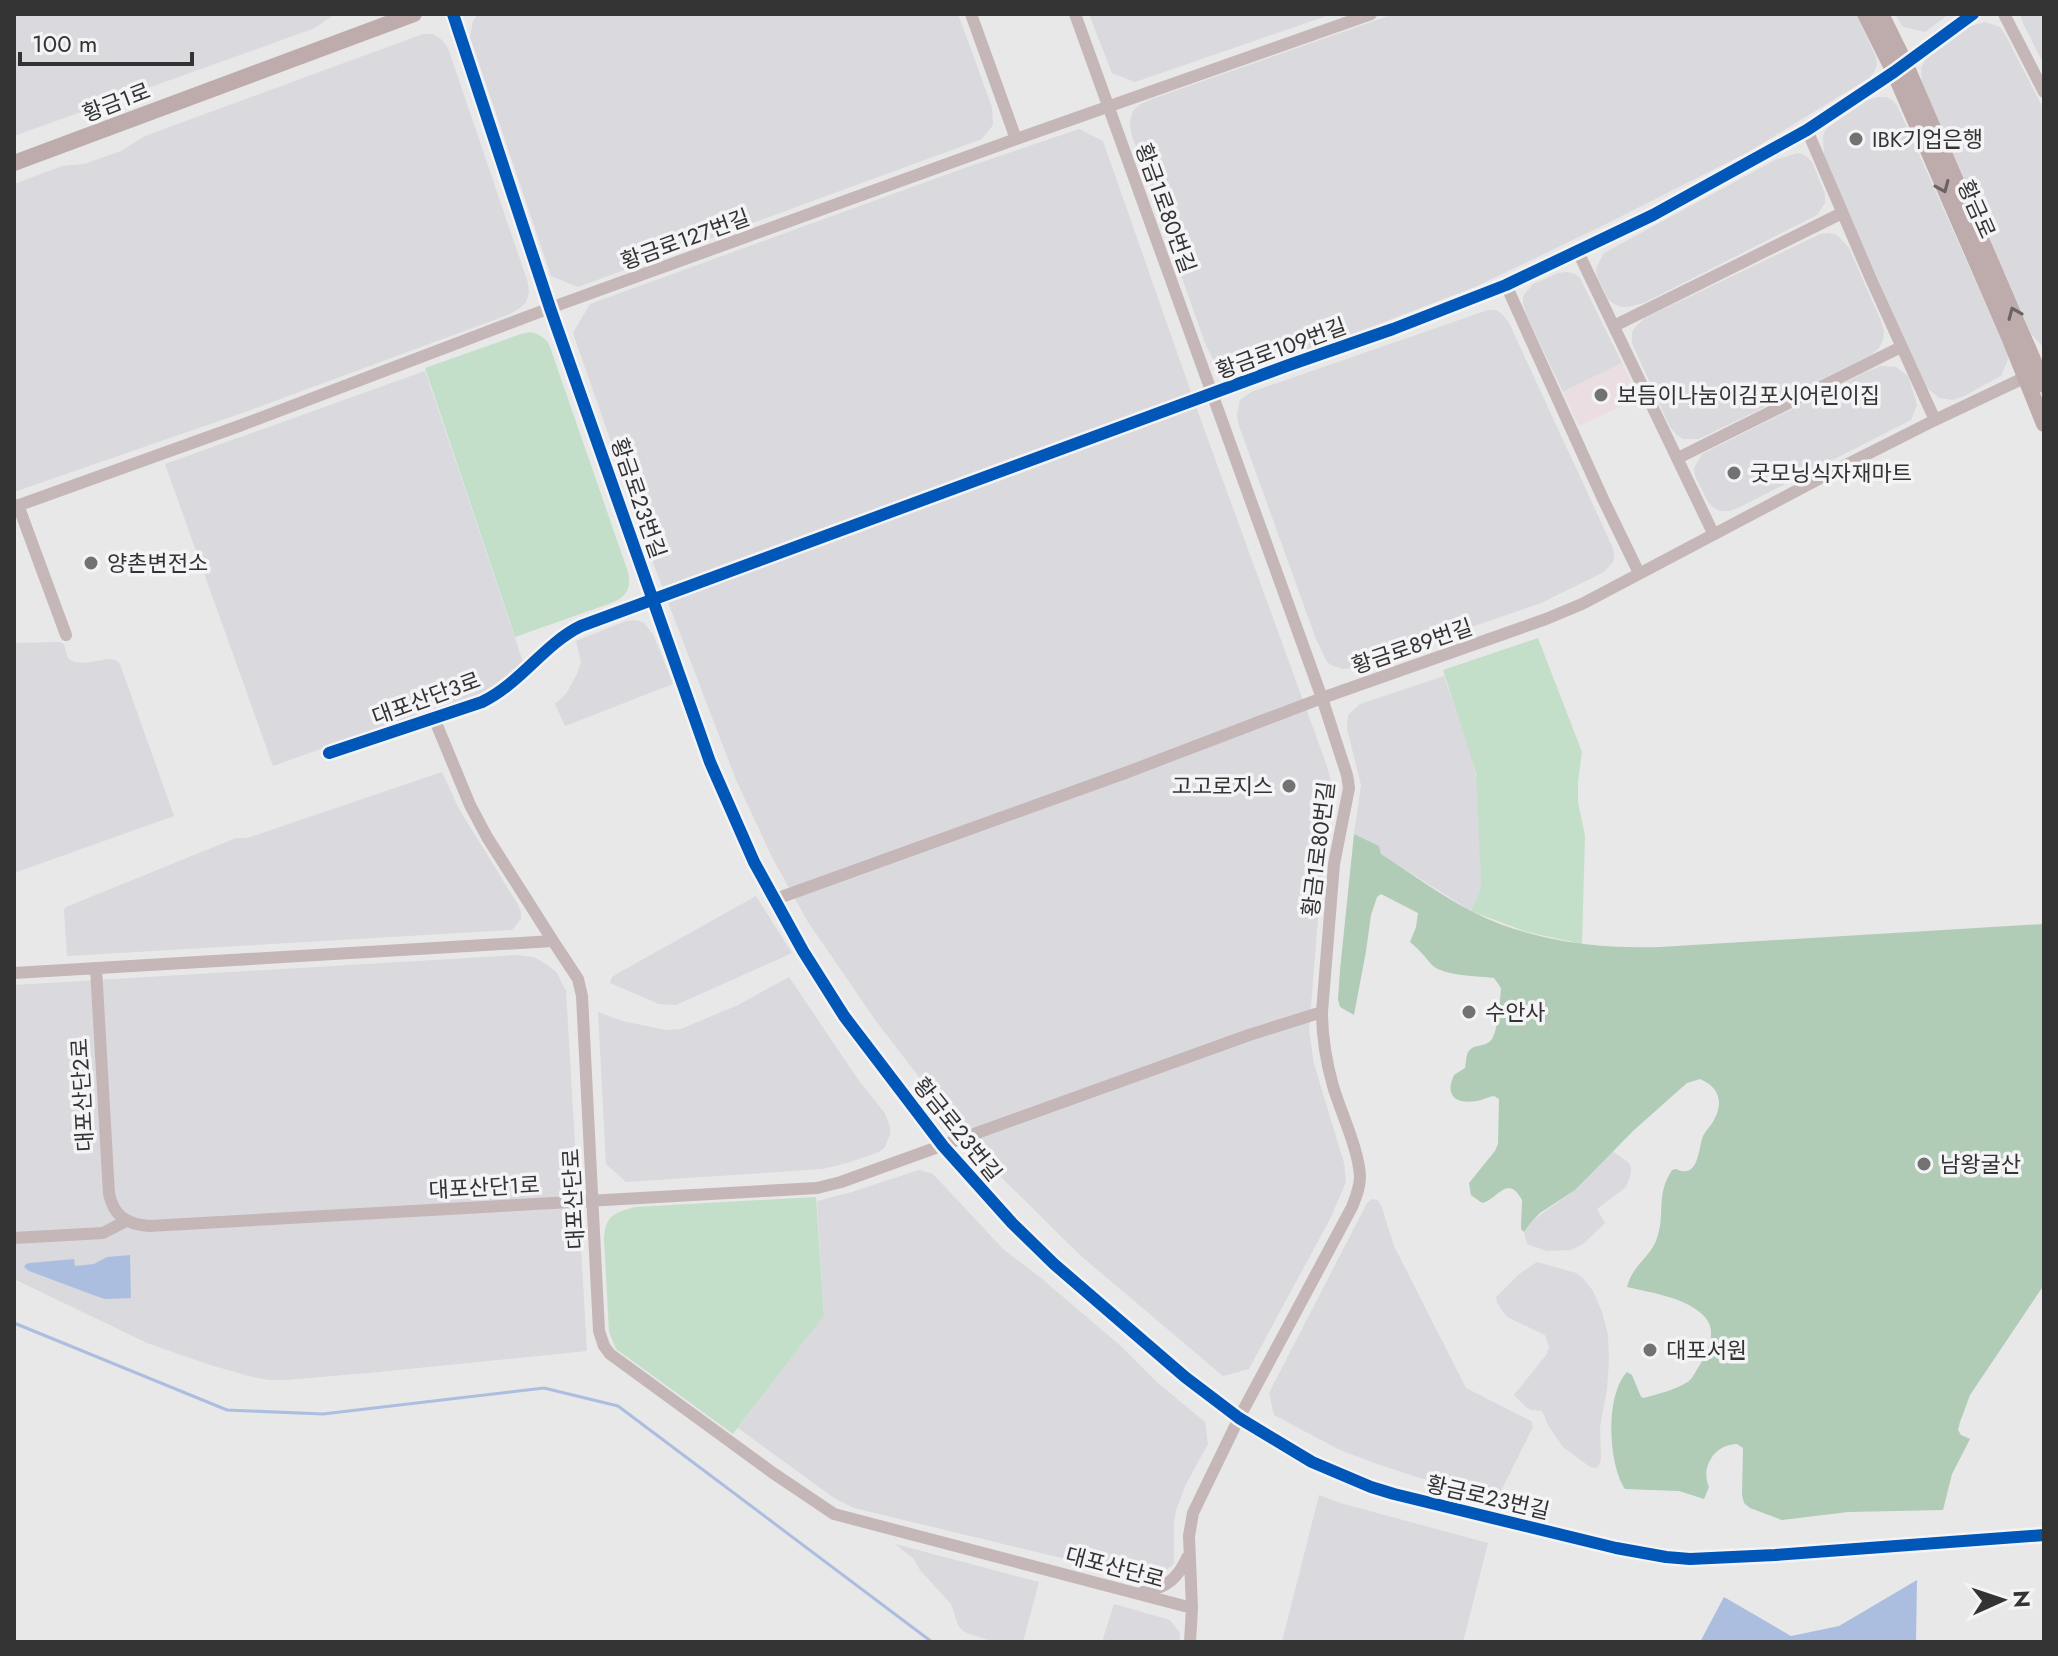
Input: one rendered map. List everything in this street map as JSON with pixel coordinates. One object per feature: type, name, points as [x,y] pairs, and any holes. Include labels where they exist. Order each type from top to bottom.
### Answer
[{"type":"street","name":"황금1로","points":[[14,163],[414,14]]},
{"type":"street","name":"황금로23번길","points":[[453,14],[550,308],[714,774],[754,862],[773,900],[844,1016],[943,1146],[1012,1223],[1054,1264],[1173,1367],[1239,1418],[1312,1462],[1371,1487],[1468,1513],[1666,1557],[1719,1559],[2044,1535]]},
{"type":"street","points":[[971,14],[1016,139]]},
{"type":"street","name":"황금1로80번길","points":[[1075,14],[1322,698],[1349,788],[1334,864],[1322,1033],[1326,1058],[1357,1159],[1360,1175],[1357,1194],[1239,1418],[1193,1513],[1189,1536],[1190,1642]]},
{"type":"street","name":"황금로127번길","points":[[16,506],[239,426],[550,308],[1371,14]]},
{"type":"street","name":"황금로","points":[[1865,14],[1899,67]]},
{"type":"street","name":"황금로","points":[[1881,14],[1899,67],[2038,375],[2044,424]]},
{"type":"street","name":"황금로109번길","points":[[653,600],[1506,285],[1653,215],[1807,130],[1973,14]]},
{"type":"street","points":[[2004,14],[2044,92]]},
{"type":"street","points":[[1807,130],[1935,420]]},
{"type":"street","points":[[1614,326],[1842,213]]},
{"type":"street","points":[[1578,252],[1713,533]]},
{"type":"street","points":[[1506,285],[1639,573]]},
{"type":"street","points":[[1678,458],[1901,347]]},
{"type":"street","name":"황금로89번길","points":[[773,900],[1546,619],[1582,604],[1713,533],[1935,420],[2038,375]]},
{"type":"street","points":[[16,506],[66,635]]},
{"type":"street","name":"대포산단3로","points":[[329,753],[493,697],[571,631],[653,600]]},
{"type":"street","name":"대포산단로","points":[[434,718],[470,805],[580,986],[599,1331],[604,1346],[622,1364],[826,1510],[844,1518],[1192,1608]]},
{"type":"street","points":[[14,973],[553,941]]},
{"type":"street","name":"대포산단2로","points":[[96,968],[107,1179],[111,1203],[122,1219]]},
{"type":"street","name":"황금로23번길","points":[[943,1146],[1249,1035],[1322,1012]]},
{"type":"street","name":"대포산단1로","points":[[122,1219],[141,1225],[162,1226],[817,1188],[943,1146]]},
{"type":"street","points":[[14,1238],[103,1233],[122,1219]]},
{"type":"street","points":[[1136,1593],[1161,1588],[1172,1581],[1182,1570],[1190,1553]]},
{"type":"shaded area","points":[[14,14],[335,14],[315,28],[14,136]]},
{"type":"shaded area","points":[[478,14],[958,14],[992,107],[993,125],[982,139],[578,287],[551,276],[470,37],[473,21]]},
{"type":"shaded area","points":[[1089,14],[1332,14],[1135,82],[1112,73]]},
{"type":"shaded area","points":[[1394,14],[1856,14],[1877,65],[1869,78],[1748,152],[1475,287],[1247,370],[1223,372],[1217,368],[1205,343],[1131,133],[1133,111],[1152,99]]},
{"type":"shaded area","points":[[1895,14],[1949,14],[1925,32],[1903,27]]},
{"type":"shaded area","points":[[2020,14],[2044,14],[2044,65],[2023,23]]},
{"type":"shaded area","points":[[1985,22],[2000,27],[2044,110],[2044,348],[2031,334],[1922,83],[1921,68],[1925,60],[1971,26]]},
{"type":"shaded area","points":[[423,34],[433,34],[448,48],[528,283],[526,302],[510,314],[245,412],[14,492],[14,184],[62,166],[84,164],[121,151],[145,136]]},
{"type":"shaded area","points":[[1886,97],[1897,105],[2007,352],[2008,360],[2001,376],[1953,400],[1939,398],[1926,387],[1824,157],[1823,136],[1826,129],[1868,100]]},
{"type":"shaded area","points":[[1079,129],[1103,141],[1331,781],[1331,809],[1309,1031],[1314,1064],[1344,1163],[1346,1182],[1331,1217],[1249,1369],[1223,1376],[1081,1256],[999,1175],[876,1021],[808,922],[773,859],[736,780],[655,568],[573,333],[590,304]]},
{"type":"shaded area","points":[[1798,153],[1812,162],[1825,194],[1825,203],[1817,215],[1644,303],[1621,307],[1608,299],[1596,268],[1604,253],[1777,159]]},
{"type":"shaded area","points":[[1820,234],[1837,235],[1849,248],[1884,331],[1879,348],[1871,355],[1699,439],[1683,439],[1677,435],[1670,427],[1632,343],[1632,332],[1636,326],[1645,318]]},
{"type":"shaded area","points":[[1567,272],[1580,278],[1622,363],[1563,392],[1526,314],[1523,296],[1533,284]]},
{"type":"shaded area","points":[[1488,310],[1496,310],[1509,323],[1613,548],[1613,562],[1604,572],[1541,603],[1352,668],[1333,666],[1327,662],[1316,639],[1238,423],[1240,400],[1251,392]]},
{"type":"shaded area","name":"보듬이나눔이김포시어린이집","points":[[1622,363],[1639,398],[1579,426],[1563,392]]},
{"type":"shaded area","points":[[1881,366],[1896,367],[1908,376],[1917,405],[1911,420],[1740,507],[1721,511],[1708,502],[1694,468],[1702,454]]},
{"type":"shaded area","points":[[425,371],[523,662],[488,691],[273,766],[165,464]]},
{"type":"shaded area","points":[[634,620],[643,622],[653,634],[673,684],[565,726],[555,704],[566,694],[581,662],[576,641]]},
{"type":"shaded area","points":[[14,643],[64,644],[68,658],[74,662],[109,659],[120,664],[174,816],[14,873]]},
{"type":"shaded area","points":[[1444,676],[1472,758],[1478,786],[1481,882],[1471,911],[1381,854],[1379,846],[1354,834],[1361,785],[1347,729],[1348,715],[1360,704]]},
{"type":"shaded area","points":[[442,772],[459,809],[521,912],[521,919],[512,930],[67,956],[66,907],[236,838],[247,838]]},
{"type":"shaded area","points":[[756,896],[792,953],[676,1005],[659,1004],[610,983],[612,977],[622,971]]},
{"type":"shaded area","points":[[517,955],[534,957],[549,966],[557,973],[566,991],[587,1351],[269,1380],[210,1365],[147,1343],[14,1279],[14,985]]},
{"type":"shaded area","points":[[789,977],[857,1078],[884,1112],[890,1126],[885,1147],[879,1152],[823,1169],[626,1182],[606,1164],[598,1012],[622,1021],[666,1030],[681,1029],[738,1005]]},
{"type":"shaded area","points":[[1612,1151],[1628,1162],[1631,1173],[1626,1187],[1597,1209],[1605,1223],[1583,1244],[1571,1250],[1547,1251],[1527,1244],[1524,1232],[1532,1221],[1575,1190]]},
{"type":"shaded area","points":[[919,1170],[933,1174],[1004,1250],[1123,1348],[1159,1384],[1205,1422],[1208,1444],[1176,1510],[1174,1564],[1153,1580],[854,1508],[834,1498],[738,1428],[824,1316],[817,1201]]},
{"type":"shaded area","points":[[1372,1199],[1381,1205],[1394,1246],[1466,1388],[1531,1421],[1533,1427],[1498,1497],[1377,1464],[1340,1450],[1274,1415],[1269,1393],[1367,1203]]},
{"type":"shaded area","points":[[1537,1262],[1582,1277],[1593,1291],[1602,1312],[1608,1335],[1609,1360],[1600,1427],[1601,1459],[1596,1468],[1563,1447],[1542,1411],[1531,1410],[1514,1395],[1547,1354],[1549,1347],[1545,1335],[1509,1318],[1496,1297],[1518,1275]]},
{"type":"shaded area","points":[[1319,1495],[1488,1543],[1463,1642],[1282,1642]]},
{"type":"shaded area","points":[[895,1544],[1039,1582],[1023,1642],[995,1642],[962,1630],[951,1604],[913,1558]]},
{"type":"shaded area","points":[[1114,1604],[1170,1620],[1180,1633],[1179,1642],[1102,1642]]},
{"type":"green space","points":[[530,332],[541,336],[549,344],[629,582],[623,596],[614,602],[515,637],[425,368]]},
{"type":"green space","points":[[1538,638],[1582,752],[1578,802],[1585,836],[1582,944],[1527,932],[1471,911],[1481,883],[1476,773],[1443,670]]},
{"type":"green space","points":[[1354,834],[1379,846],[1381,854],[1471,911],[1516,930],[1563,941],[1660,947],[2044,924],[2044,1285],[1970,1395],[1958,1430],[1970,1439],[1952,1474],[1943,1510],[1848,1512],[1782,1520],[1744,1503],[1743,1448],[1737,1444],[1722,1448],[1711,1458],[1706,1472],[1709,1487],[1704,1499],[1679,1491],[1625,1489],[1615,1463],[1611,1430],[1615,1396],[1620,1383],[1627,1372],[1632,1375],[1644,1398],[1676,1388],[1691,1379],[1710,1342],[1708,1322],[1687,1304],[1627,1287],[1633,1272],[1657,1238],[1667,1180],[1672,1170],[1684,1171],[1693,1167],[1703,1136],[1717,1113],[1718,1096],[1712,1086],[1700,1079],[1687,1083],[1634,1130],[1575,1190],[1540,1213],[1524,1232],[1521,1229],[1522,1200],[1517,1192],[1507,1188],[1482,1203],[1471,1195],[1469,1183],[1498,1144],[1499,1099],[1494,1096],[1460,1101],[1452,1095],[1451,1083],[1454,1075],[1465,1068],[1469,1051],[1492,1039],[1501,988],[1494,978],[1437,969],[1410,942],[1418,913],[1381,894],[1371,915],[1354,1015],[1340,1007],[1340,970]]},
{"type":"green space","points":[[816,1197],[824,1316],[733,1434],[616,1349],[609,1332],[604,1240],[606,1226],[612,1217],[635,1207]]},
{"type":"water","points":[[130,1255],[131,1298],[105,1299],[24,1267],[30,1263],[74,1259],[75,1266],[94,1264],[107,1257]]},
{"type":"water","points":[[1917,1580],[1916,1642],[1700,1642],[1724,1597],[1791,1636],[1839,1626]]},
{"type":"waterway","points":[[14,1323],[227,1410],[323,1414],[544,1388],[618,1406],[932,1642]]},
{"type":"cycle path","points":[[453,14],[550,308],[710,762],[754,862],[803,951],[844,1016],[943,1146],[1012,1223],[1054,1264],[1185,1377],[1239,1418],[1312,1462],[1394,1494],[1616,1548],[1690,1559],[2044,1535]]},
{"type":"cycle path","points":[[329,753],[482,702],[509,685],[555,643],[581,626],[1506,285],[1653,215],[1807,130],[1973,14]]},
{"type":"place","name":"IBK기업은행","points":[[1856,139]]},
{"type":"place","name":"보듬이나눔이김포시어린이집","points":[[1601,395]]},
{"type":"place","name":"굿모닝식자재마트","points":[[1734,473]]},
{"type":"place","name":"양촌변전소","points":[[91,563]]},
{"type":"place","name":"고고로지스","points":[[1289,786]]},
{"type":"place","name":"수안사","points":[[1469,1012]]},
{"type":"place","name":"남왕굴산","points":[[1924,1164]]},
{"type":"place","name":"대포서원","points":[[1650,1350]]}]
